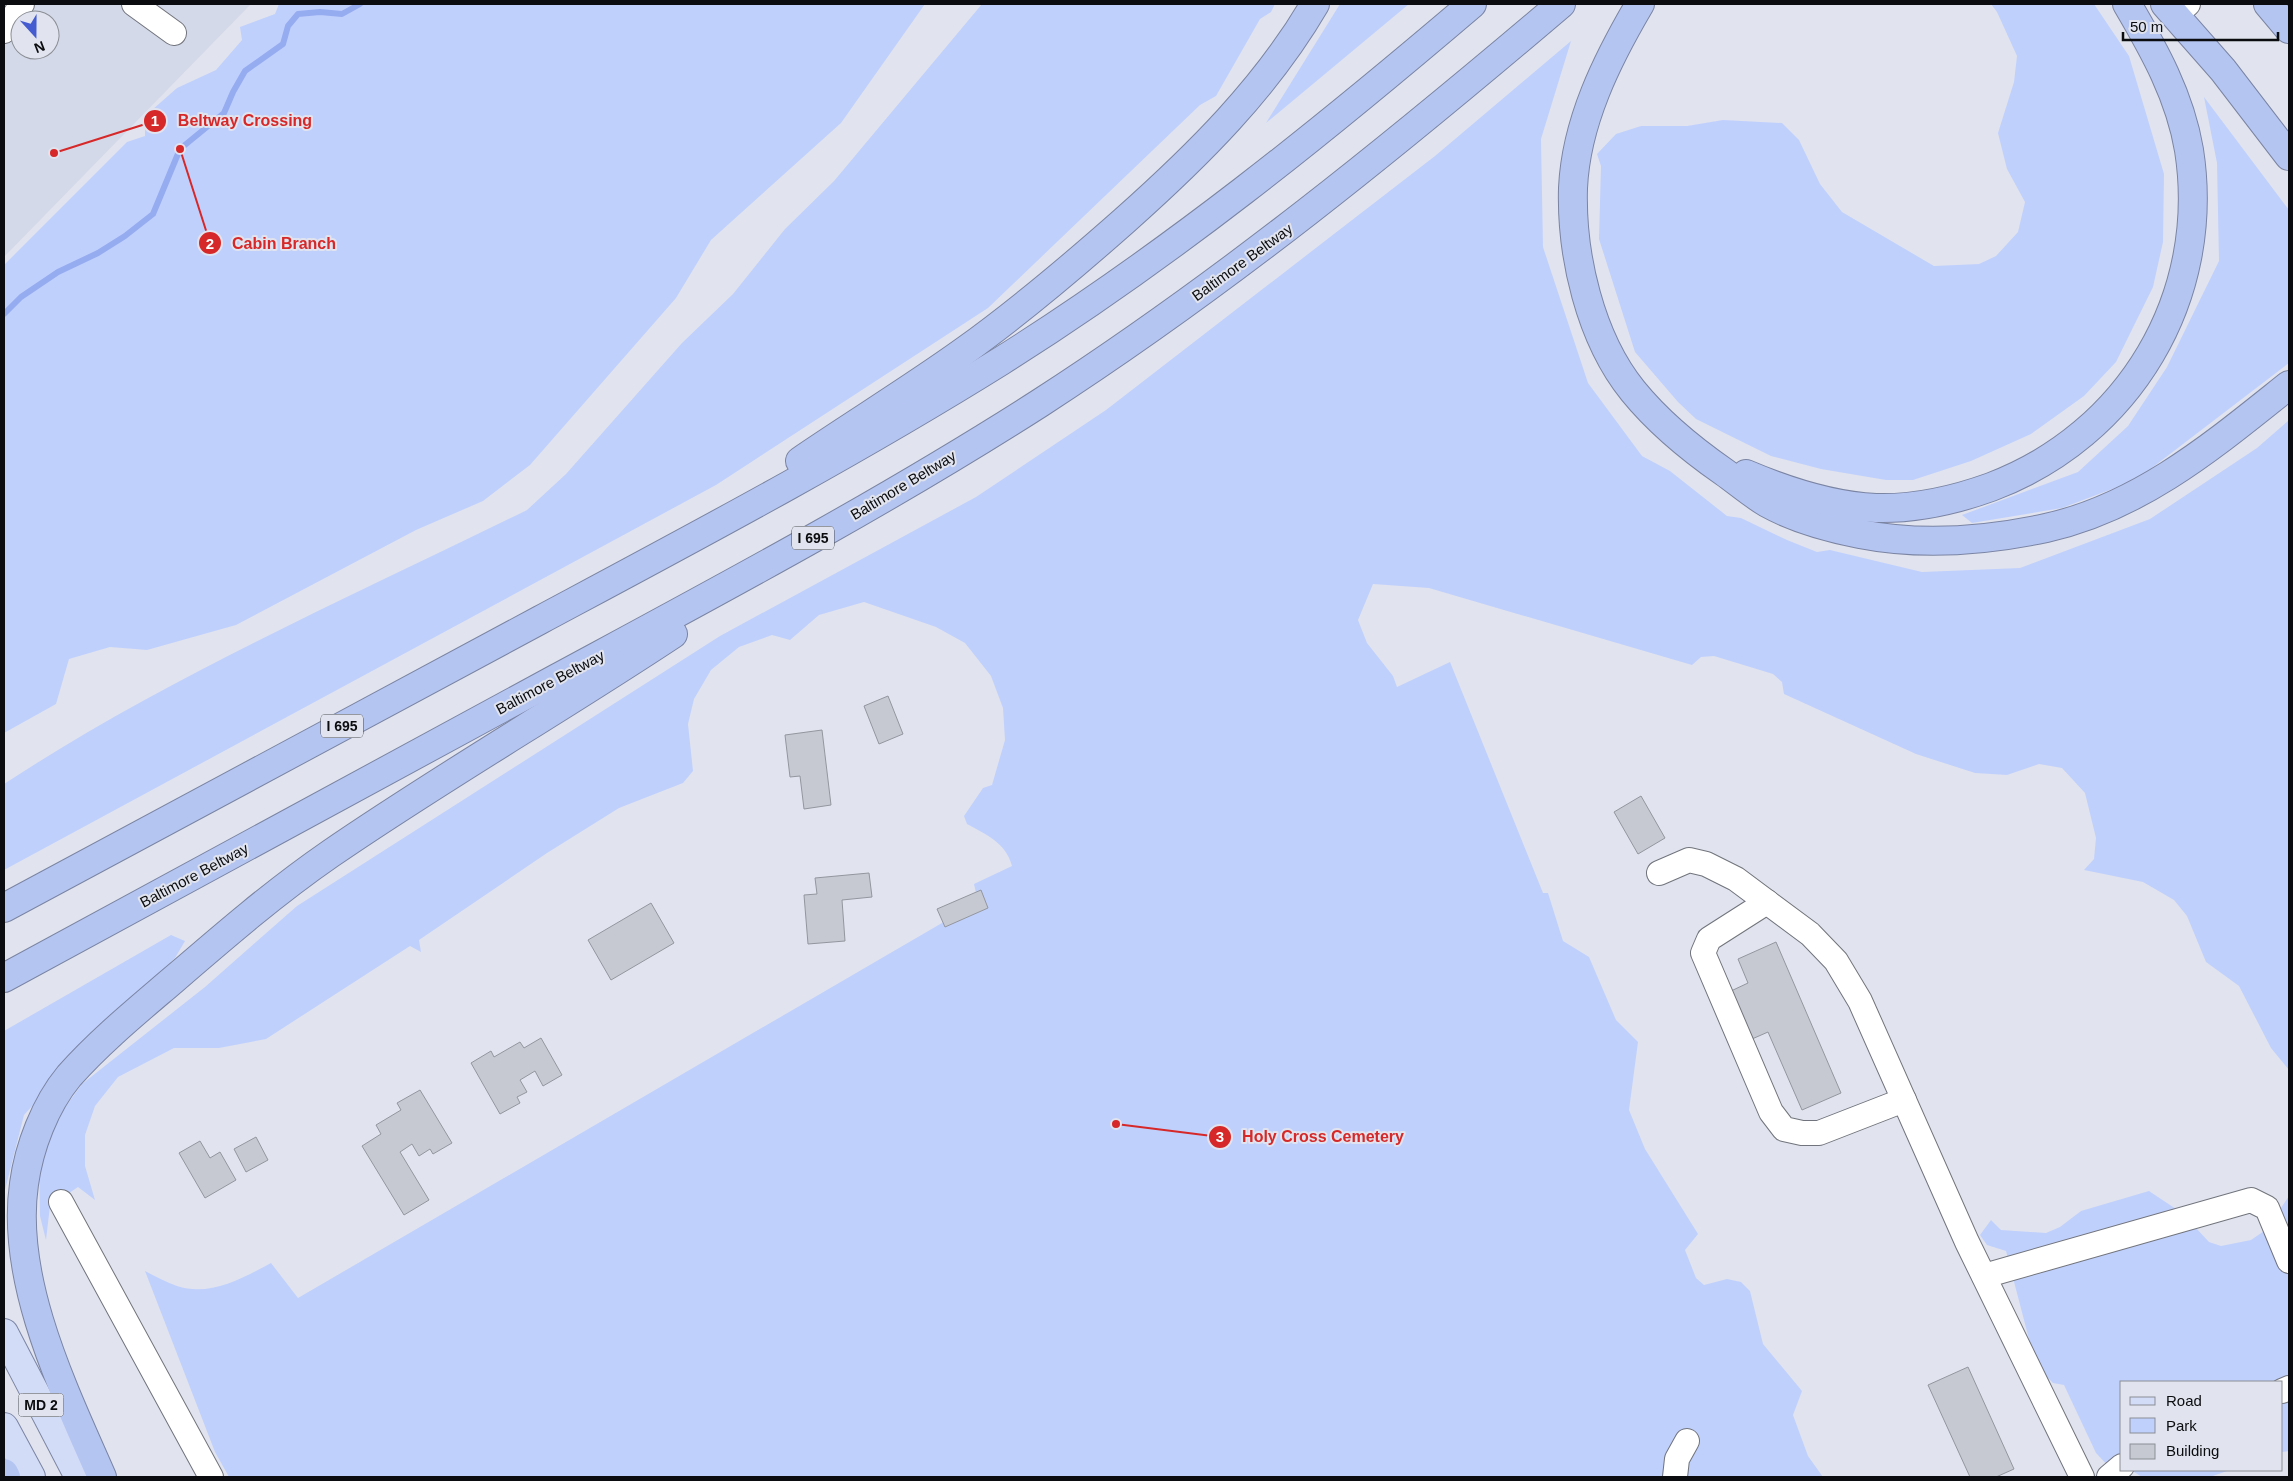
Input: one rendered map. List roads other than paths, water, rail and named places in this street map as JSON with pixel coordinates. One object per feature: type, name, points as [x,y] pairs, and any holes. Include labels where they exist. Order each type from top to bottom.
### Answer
[{"type":"highway","points":[[680,545],[861,419],[963,352],[1079,261],[1146,201],[1239,108],[1258,87],[1294,40],[1315,4]]},
{"type":"highway","name":"I 695","points":[[4,908],[680,545],[872,439],[1004,359],[1121,280],[1260,177],[1402,64],[1472,4]]},
{"type":"highway","name":"Baltimore Beltway","points":[[4,978],[702,600],[852,515],[1038,404],[1153,326],[1304,216],[1440,107],[1561,4]]},
{"type":"highway","points":[[1640,4],[1620,38],[1594,93],[1581,140],[1573,185],[1574,237],[1592,314],[1611,356],[1632,390],[1666,427],[1693,451],[1767,503],[1813,522],[1860,534],[1904,540],[1949,541],[2000,536],[2048,528],[2132,498],[2224,436],[2289,385]]},
{"type":"highway","points":[[1693,451],[1775,486],[1828,501],[1876,508],[1931,503],[1969,495],[2015,478],[2057,455],[2096,423],[2131,384],[2159,342],[2177,300],[2189,254],[2191,195],[2187,142],[2176,100],[2153,48],[2127,4]]},
{"type":"highway","points":[[2268,4],[2289,29]]},
{"type":"highway","points":[[2176,8],[2289,156]]},
{"type":"highway","points":[[102,1477],[43,1332],[23,1255],[24,1184],[33,1145],[48,1109],[68,1078],[102,1043],[241,921],[328,856],[429,789],[602,681],[852,515]]},
{"type":"highway","points":[[4,1473],[6,1477]]},
{"type":"main road","name":"MD 2","points":[[4,1333],[79,1477]]},
{"type":"main road","name":"MD 2","points":[[4,1427],[31,1477]]},
{"type":"lane","points":[[4,31],[22,4]]},
{"type":"lane","points":[[134,4],[174,33]]},
{"type":"lane","points":[[1659,873],[1689,860],[1706,864],[1736,879],[1810,934],[1836,961],[1860,1001],[1967,1242],[2082,1477]]},
{"type":"lane","points":[[1767,902],[1709,938],[1703,953],[1771,1112],[1784,1129],[1802,1133],[1819,1133],[1904,1100]]},
{"type":"lane","points":[[1984,1276],[2251,1200],[2267,1208],[2289,1261]]},
{"type":"lane","points":[[61,1202],[211,1477]]},
{"type":"lane","points":[[1675,1477],[1677,1459],[1687,1441]]},
{"type":"lane","points":[[2109,1477],[2120,1468]]},
{"type":"waterway","points":[[4,314],[21,297],[58,272],[98,253],[125,236],[153,214],[180,149],[224,113],[245,71],[283,44],[288,26],[298,14],[320,12],[342,14],[360,4]]},
{"type":"place","name":"Cabin Branch","points":[[180,149]]},
{"type":"place","name":"Beltway Crossing","points":[[54,153]]},
{"type":"place","name":"Holy Cross Cemetery","points":[[1116,1124]]}]
